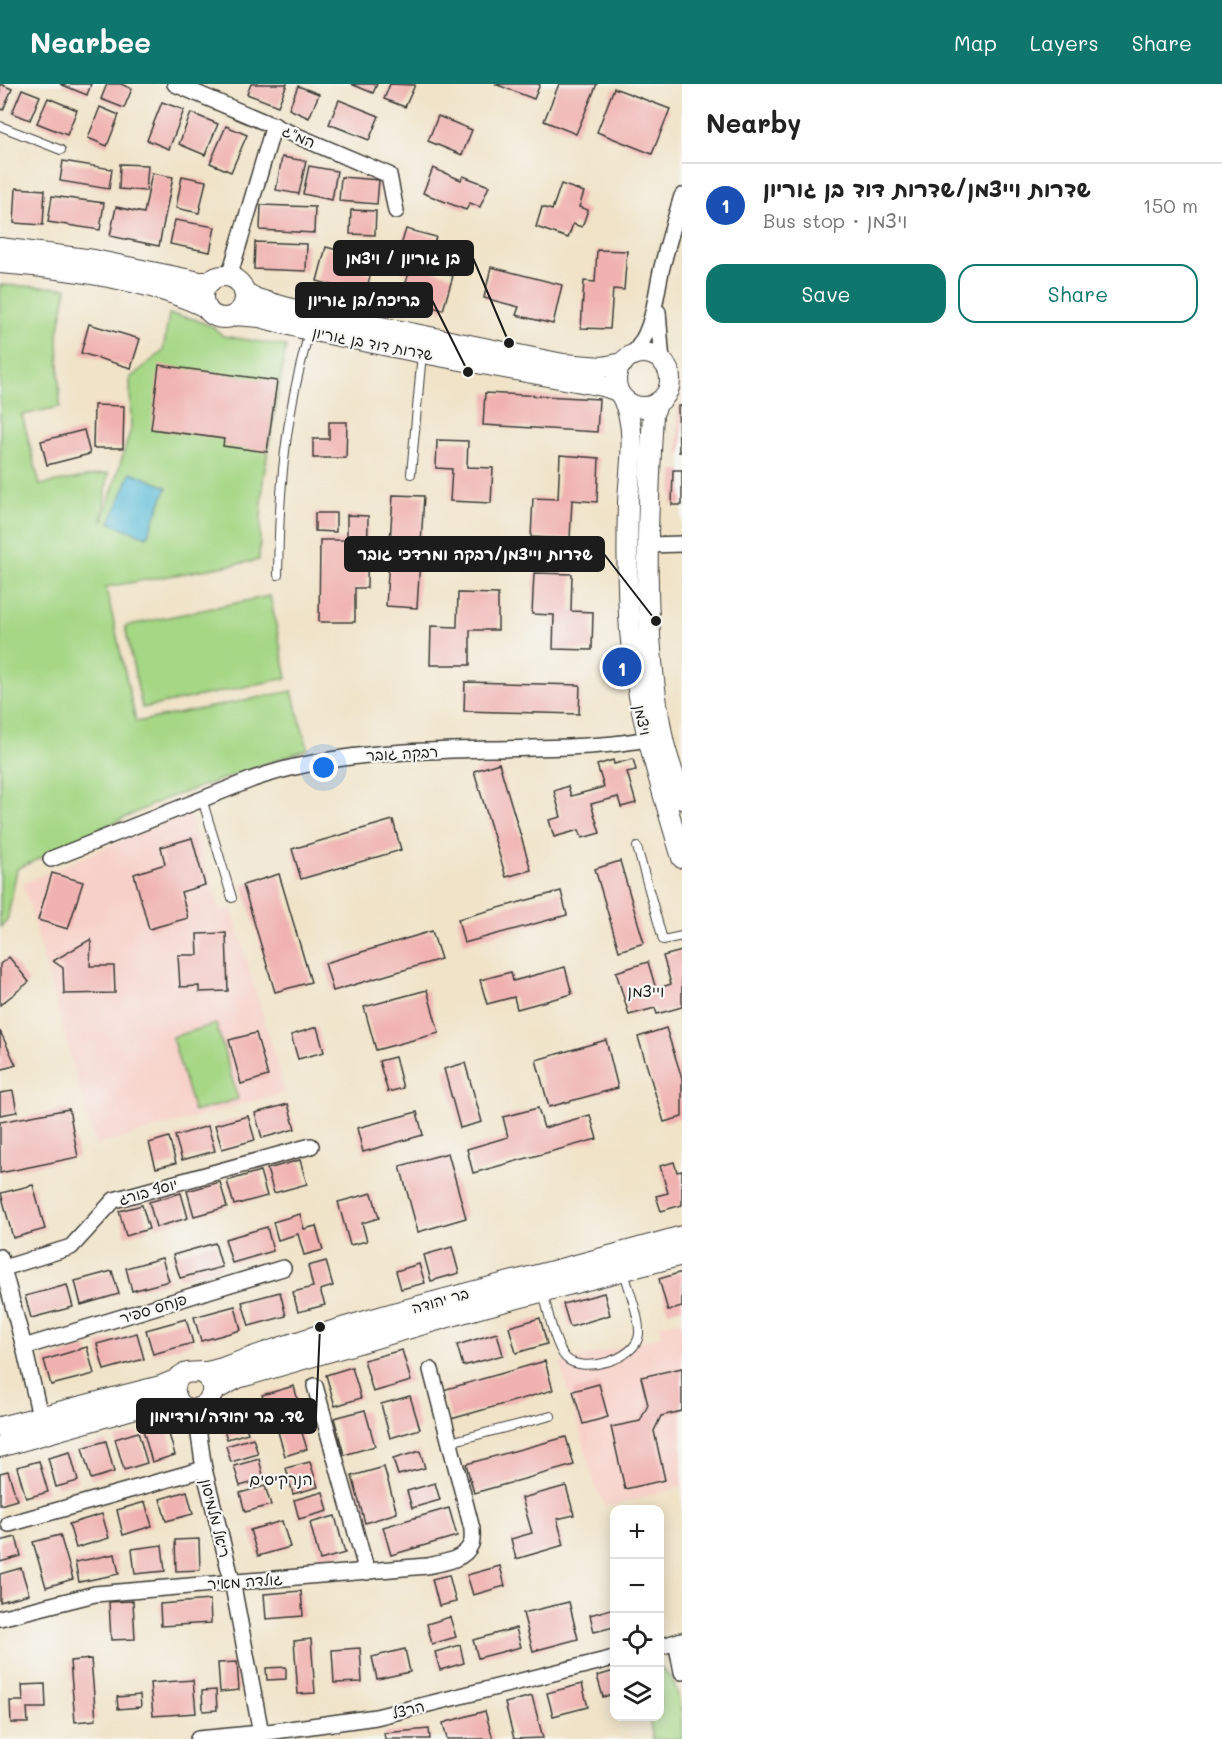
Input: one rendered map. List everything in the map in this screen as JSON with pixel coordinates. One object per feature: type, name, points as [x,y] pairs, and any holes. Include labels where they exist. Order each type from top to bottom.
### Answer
[{"type":"street","name":"המ\"ג","points":[[175,84],[274,124],[389,176],[396,211]]},
{"type":"street","points":[[229,277],[274,124]]},
{"type":"street","points":[[657,294],[670,367],[668,398],[644,407],[636,406],[621,395],[616,376],[626,360],[640,348],[646,336],[682,196]]},
{"type":"street","points":[[0,248],[94,260],[200,282],[229,277],[239,283],[244,292],[244,303],[234,315],[216,316],[207,308],[186,299],[133,282],[0,263]]},
{"type":"street","points":[[207,308],[203,295],[210,282]]},
{"type":"street","name":"שדרות דוד בן גוריון","points":[[244,292],[257,299],[424,345],[603,386],[621,395]]},
{"type":"street","name":"שדרות דוד בן גוריון","points":[[234,315],[260,317],[309,330],[580,366],[602,367],[626,360]]},
{"type":"street","points":[[626,360],[647,354],[670,367]]},
{"type":"street","name":"ויצמן","points":[[621,395],[629,411],[632,435],[627,538],[630,627],[637,690],[682,799]]},
{"type":"street","name":"ויצמן","points":[[668,398],[653,414],[648,502],[651,657],[655,737],[682,858]]},
{"type":"street","points":[[648,545],[682,544]]},
{"type":"street","name":"רבקה גובר","points":[[51,859],[202,798],[282,769],[350,756],[390,752],[608,746],[655,737]]},
{"type":"street","name":"יוסף בורג","points":[[40,1416],[2,1262],[71,1247],[114,1200],[311,1146]]},
{"type":"street","name":"בר יהודה","points":[[212,1394],[238,1378],[542,1283],[682,1236]]},
{"type":"street","name":"בר יהודה","points":[[200,1372],[222,1368],[360,1323],[542,1283],[624,1271],[682,1255]]},
{"type":"street","name":"פנחס ספיר","points":[[24,1347],[283,1268]]},
{"type":"street","points":[[431,1370],[450,1442]]},
{"type":"street","points":[[0,1427],[161,1386],[188,1372],[200,1372],[212,1383],[212,1394],[206,1404],[187,1405],[164,1400],[0,1447]]},
{"type":"street","points":[[178,1379],[175,1390],[187,1405]]},
{"type":"street","points":[[315,1386],[367,1572]]},
{"type":"street","name":"ריאל מלמיסון","points":[[187,1405],[232,1581],[261,1733]]},
{"type":"street","name":"גולדה מאיר","points":[[0,1618],[95,1594],[232,1581],[367,1572],[446,1562],[462,1555],[471,1544],[472,1529],[450,1442]]},
{"type":"street","points":[[9,1524],[204,1469]]},
{"type":"street","points":[[664,1646],[679,1641],[682,1672]]},
{"type":"street","name":"הרצל","points":[[198,1739],[376,1717],[610,1659]]},
{"type":"lane","points":[[0,126],[61,150]]},
{"type":"lane","points":[[278,575],[279,522],[291,411],[309,330]]},
{"type":"lane","points":[[411,474],[424,345]]},
{"type":"lane","points":[[202,798],[232,898]]},
{"type":"lane","points":[[637,847],[663,940],[682,936]]},
{"type":"lane","points":[[542,1283],[559,1347],[566,1358],[576,1365],[588,1366],[628,1353],[635,1346],[639,1336],[624,1271]]},
{"type":"lane","points":[[450,1442],[550,1416]]},
{"type":"shaded area","points":[[189,812],[220,911],[232,909],[285,1092],[95,1146],[23,883]]},
{"type":"shaded area","points":[[682,1320],[682,1487],[606,1507],[597,1491],[560,1363],[662,1336],[660,1325]]},
{"type":"green space","points":[[0,285],[67,288],[58,334],[60,407],[22,415],[40,485],[108,473],[102,523],[131,429],[130,378],[163,351],[169,314],[194,319],[213,327],[223,336],[286,346],[263,480],[259,560],[106,587],[136,722],[292,691],[308,749],[160,801],[17,869],[7,921],[0,927]]},
{"type":"green space","points":[[270,596],[287,678],[142,708],[125,626]]},
{"type":"green space","points":[[216,1024],[238,1099],[194,1112],[172,1037]]},
{"type":"green space","points":[[664,1670],[672,1681],[679,1700],[682,1739],[653,1739],[650,1721],[664,1721]]},
{"type":"water","points":[[131,472],[167,487],[147,537],[110,523]]},
{"type":"building","points":[[0,84],[12,89],[3,110],[0,109]]},
{"type":"building","points":[[60,84],[91,84],[87,95]]},
{"type":"building","points":[[107,84],[121,84],[132,89],[124,108],[101,99]]},
{"type":"building","points":[[251,84],[287,84],[278,106],[247,94]]},
{"type":"building","points":[[351,84],[377,84],[373,93]]},
{"type":"building","points":[[390,84],[415,85],[405,107],[384,99]]},
{"type":"building","points":[[495,84],[540,84],[534,99]]},
{"type":"building","points":[[559,84],[597,84],[576,134],[544,121]]},
{"type":"building","points":[[298,86],[319,94],[309,118],[289,109]]},
{"type":"building","points":[[614,88],[670,109],[652,154],[597,132]]},
{"type":"building","points":[[22,89],[40,96],[30,120],[12,113]]},
{"type":"building","points":[[48,98],[77,110],[67,135],[37,123]]},
{"type":"building","points":[[339,100],[379,116],[369,140],[329,124]]},
{"type":"building","points":[[162,102],[184,110],[169,149],[147,140]]},
{"type":"building","points":[[100,107],[119,115],[107,146],[88,138]]},
{"type":"building","points":[[191,113],[218,124],[205,155],[179,144]]},
{"type":"building","points":[[438,116],[472,130],[462,155],[428,141]]},
{"type":"building","points":[[226,126],[247,135],[231,172],[210,163]]},
{"type":"building","points":[[282,157],[306,161],[299,194],[276,190]]},
{"type":"building","points":[[63,161],[112,169],[109,189],[60,181]]},
{"type":"building","points":[[120,164],[148,165],[146,191],[119,189]]},
{"type":"building","points":[[309,166],[337,171],[332,200],[303,194]]},
{"type":"building","points":[[433,168],[461,180],[463,176],[489,186],[480,207],[470,203],[466,210],[423,193]]},
{"type":"building","points":[[152,173],[173,177],[159,246],[110,236],[116,207],[144,213]]},
{"type":"building","points":[[182,176],[206,181],[199,213],[176,208]]},
{"type":"building","points":[[341,177],[379,180],[377,204],[339,201]]},
{"type":"building","points":[[561,184],[584,192],[579,207],[588,210],[582,227],[573,224],[568,238],[536,227],[542,207],[552,210]]},
{"type":"building","points":[[16,188],[45,190],[43,225],[14,223]]},
{"type":"building","points":[[52,196],[104,203],[100,230],[48,222]]},
{"type":"building","points":[[261,205],[315,207],[314,233],[260,230]]},
{"type":"building","points":[[351,210],[376,211],[375,235],[350,234]]},
{"type":"building","points":[[175,220],[215,227],[210,252],[170,244]]},
{"type":"building","points":[[406,229],[436,237],[426,268],[453,276],[443,310],[401,298],[409,273],[394,268]]},
{"type":"building","points":[[255,242],[307,244],[306,271],[254,269]]},
{"type":"building","points":[[326,247],[345,252],[342,266],[371,273],[365,294],[317,281]]},
{"type":"building","points":[[597,250],[627,251],[624,290],[613,289],[610,329],[581,328],[584,281],[595,282]]},
{"type":"building","points":[[491,267],[562,285],[553,324],[516,315],[519,307],[484,298]]},
{"type":"building","points":[[89,324],[140,339],[131,368],[81,353]]},
{"type":"building","points":[[159,365],[277,381],[267,452],[223,446],[224,439],[151,429]]},
{"type":"building","points":[[485,393],[599,399],[597,432],[483,425]]},
{"type":"building","points":[[94,405],[124,406],[123,448],[93,448]]},
{"type":"building","points":[[678,406],[682,406],[682,452],[679,452]]},
{"type":"building","points":[[329,422],[347,422],[346,458],[313,458],[313,439],[329,439]]},
{"type":"building","points":[[84,430],[90,454],[47,465],[41,441]]},
{"type":"building","points":[[437,440],[468,441],[467,467],[493,468],[491,503],[450,501],[452,469],[436,468]]},
{"type":"building","points":[[560,455],[599,458],[597,502],[572,500],[570,539],[531,537],[533,498],[558,499]]},
{"type":"building","points":[[673,470],[682,470],[682,505],[672,505]]},
{"type":"building","points":[[393,495],[424,496],[417,608],[386,606]]},
{"type":"building","points":[[315,513],[336,513],[336,532],[315,531]]},
{"type":"building","points":[[347,515],[368,516],[367,588],[355,588],[355,622],[319,622],[320,540],[347,540]]},
{"type":"building","points":[[534,573],[572,574],[571,611],[593,612],[592,650],[553,649],[554,615],[532,614]]},
{"type":"building","points":[[458,593],[498,594],[498,630],[470,630],[470,665],[430,665],[431,626],[457,627]]},
{"type":"building","points":[[465,682],[580,685],[579,714],[464,711]]},
{"type":"building","points":[[633,759],[636,770],[627,772],[636,803],[621,807],[618,797],[591,804],[600,833],[582,838],[579,830],[554,837],[549,820],[561,817],[554,791],[568,786],[571,796],[604,787],[597,765],[613,760],[614,764]]},
{"type":"building","points":[[499,763],[531,870],[506,877],[474,771]]},
{"type":"building","points":[[393,820],[401,850],[301,879],[292,849]]},
{"type":"building","points":[[192,838],[205,885],[181,892],[188,918],[149,929],[134,874],[165,864],[161,847]]},
{"type":"building","points":[[620,861],[644,943],[619,951],[595,869]]},
{"type":"building","points":[[52,873],[83,882],[68,929],[38,920]]},
{"type":"building","points":[[279,874],[311,982],[275,992],[243,885]]},
{"type":"building","points":[[561,891],[567,915],[464,943],[458,919]]},
{"type":"building","points":[[432,931],[441,959],[333,991],[325,963]]},
{"type":"building","points":[[226,933],[228,991],[199,992],[199,986],[180,987],[178,955],[198,955],[197,934]]},
{"type":"building","points":[[91,939],[90,966],[114,966],[115,993],[64,994],[63,968],[53,961]]},
{"type":"building","points":[[682,951],[682,1007],[657,1014],[655,1008],[629,1015],[616,972],[648,962],[656,989],[671,984],[663,956]]},
{"type":"building","points":[[9,957],[29,982],[0,1005],[0,964]]},
{"type":"building","points":[[565,967],[572,994],[517,1009],[514,997],[487,1004],[480,980],[511,972],[513,981]]},
{"type":"building","points":[[427,990],[439,1033],[376,1050],[364,1007]]},
{"type":"building","points":[[317,1027],[324,1052],[298,1059],[291,1035]]},
{"type":"building","points":[[666,1028],[682,1078],[682,1117],[664,1122],[638,1037]]},
{"type":"building","points":[[0,1031],[16,1065],[0,1070]]},
{"type":"building","points":[[256,1033],[268,1076],[241,1084],[229,1040]]},
{"type":"building","points":[[606,1040],[618,1088],[549,1107],[536,1060]]},
{"type":"building","points":[[395,1057],[403,1088],[388,1092],[379,1061]]},
{"type":"building","points":[[465,1063],[482,1122],[460,1128],[444,1069]]},
{"type":"building","points":[[13,1091],[17,1112],[0,1115],[0,1093]]},
{"type":"building","points":[[288,1104],[295,1129],[262,1138],[255,1113]]},
{"type":"building","points":[[538,1108],[544,1128],[590,1115],[597,1139],[473,1173],[467,1149],[508,1137],[503,1117]]},
{"type":"building","points":[[69,1109],[78,1157],[0,1173],[0,1122]]},
{"type":"building","points":[[417,1112],[423,1135],[363,1152],[357,1128]]},
{"type":"building","points":[[248,1116],[255,1140],[222,1149],[215,1125]]},
{"type":"building","points":[[208,1126],[215,1151],[182,1160],[175,1136]]},
{"type":"building","points":[[169,1137],[176,1163],[156,1168],[149,1143]]},
{"type":"building","points":[[448,1153],[466,1218],[418,1232],[400,1166]]},
{"type":"building","points":[[300,1160],[307,1184],[274,1193],[267,1169]]},
{"type":"building","points":[[674,1162],[677,1172],[682,1171],[682,1205],[661,1211],[656,1196],[668,1193],[660,1166]]},
{"type":"building","points":[[260,1171],[267,1196],[234,1205],[227,1181]]},
{"type":"building","points":[[220,1182],[227,1207],[194,1216],[187,1191]]},
{"type":"building","points":[[33,1185],[45,1229],[13,1238],[1,1193]]},
{"type":"building","points":[[181,1193],[188,1218],[156,1227],[149,1202]]},
{"type":"building","points":[[372,1193],[379,1218],[362,1223],[367,1241],[350,1245],[338,1202]]},
{"type":"building","points":[[142,1205],[149,1229],[126,1236],[119,1211]]},
{"type":"building","points":[[300,1214],[304,1229],[316,1226],[323,1250],[304,1255],[298,1234],[278,1240],[273,1222]]},
{"type":"building","points":[[267,1227],[273,1251],[232,1263],[225,1239]]},
{"type":"building","points":[[215,1243],[222,1267],[180,1278],[173,1255]]},
{"type":"building","points":[[452,1247],[459,1273],[431,1281],[424,1255]]},
{"type":"building","points":[[162,1258],[169,1281],[132,1291],[126,1268]]},
{"type":"building","points":[[326,1261],[333,1286],[320,1290],[325,1305],[298,1312],[293,1292],[313,1287],[308,1266]]},
{"type":"building","points":[[419,1264],[425,1283],[401,1289],[396,1271]]},
{"type":"building","points":[[112,1271],[119,1294],[81,1305],[75,1281]]},
{"type":"building","points":[[682,1272],[682,1307],[668,1311],[659,1279]]},
{"type":"building","points":[[67,1285],[73,1307],[31,1318],[25,1296]]},
{"type":"building","points":[[280,1292],[286,1316],[249,1326],[242,1302]]},
{"type":"building","points":[[604,1293],[610,1315],[570,1327],[563,1304]]},
{"type":"building","points":[[235,1306],[241,1330],[201,1341],[194,1317]]},
{"type":"building","points":[[540,1318],[547,1344],[516,1353],[509,1327]]},
{"type":"building","points":[[186,1319],[193,1343],[153,1354],[146,1330]]},
{"type":"building","points":[[137,1333],[144,1359],[104,1370],[97,1344]]},
{"type":"building","points":[[497,1333],[503,1355],[463,1366],[457,1345]]},
{"type":"building","points":[[87,1347],[94,1374],[51,1385],[44,1360]]},
{"type":"building","points":[[402,1350],[411,1381],[373,1392],[364,1360]]},
{"type":"building","points":[[545,1361],[553,1390],[451,1419],[443,1390]]},
{"type":"building","points":[[352,1367],[361,1398],[335,1406],[326,1375]]},
{"type":"building","points":[[682,1368],[682,1411],[661,1416],[654,1431],[665,1480],[625,1489],[611,1427],[640,1421],[648,1405],[641,1377]]},
{"type":"building","points":[[599,1384],[608,1417],[583,1424],[573,1391]]},
{"type":"building","points":[[294,1386],[301,1413],[270,1422],[262,1395]]},
{"type":"building","points":[[410,1396],[420,1429],[390,1438],[381,1404]]},
{"type":"building","points":[[240,1408],[248,1433],[227,1439],[219,1414]]},
{"type":"building","points":[[365,1410],[375,1446],[344,1455],[334,1418]]},
{"type":"building","points":[[166,1423],[175,1455],[152,1462],[143,1430]]},
{"type":"building","points":[[299,1423],[307,1449],[285,1456],[277,1428]]},
{"type":"building","points":[[138,1432],[147,1463],[124,1470],[115,1439]]},
{"type":"building","points":[[566,1437],[574,1465],[474,1493],[466,1464]]},
{"type":"building","points":[[253,1438],[258,1454],[231,1462],[226,1446]]},
{"type":"building","points":[[106,1441],[114,1472],[91,1479],[82,1448]]},
{"type":"building","points":[[420,1451],[425,1468],[398,1475],[393,1459]]},
{"type":"building","points":[[70,1452],[78,1481],[56,1487],[48,1458]]},
{"type":"building","points":[[259,1459],[264,1479],[240,1486],[234,1466]]},
{"type":"building","points":[[39,1461],[48,1492],[26,1498],[17,1467]]},
{"type":"building","points":[[310,1462],[318,1487],[293,1494],[286,1468]]},
{"type":"building","points":[[384,1467],[397,1513],[365,1523],[352,1476]]},
{"type":"building","points":[[8,1471],[17,1500],[0,1505],[0,1473]]},
{"type":"building","points":[[435,1483],[440,1500],[412,1508],[407,1491]]},
{"type":"building","points":[[265,1486],[271,1505],[245,1512],[240,1493]]},
{"type":"building","points":[[566,1486],[574,1515],[557,1519],[564,1545],[516,1559],[511,1539],[532,1533],[522,1498]]},
{"type":"building","points":[[187,1491],[193,1514],[166,1521],[160,1499]]},
{"type":"building","points":[[323,1492],[328,1511],[299,1519],[294,1500]]},
{"type":"building","points":[[145,1502],[152,1526],[123,1535],[117,1510]]},
{"type":"building","points":[[449,1508],[457,1536],[391,1555],[383,1527]]},
{"type":"building","points":[[102,1514],[109,1538],[76,1548],[69,1524]]},
{"type":"building","points":[[335,1516],[345,1553],[320,1560],[310,1523]]},
{"type":"building","points":[[282,1521],[290,1547],[258,1556],[250,1530]]},
{"type":"building","points":[[60,1535],[73,1579],[46,1587],[33,1542]]},
{"type":"building","points":[[16,1537],[21,1556],[0,1562],[0,1541]]},
{"type":"building","points":[[199,1539],[200,1570],[176,1571],[175,1540]]},
{"type":"building","points":[[162,1545],[165,1571],[135,1574],[132,1549]]},
{"type":"building","points":[[115,1554],[119,1574],[79,1582],[75,1562]]},
{"type":"building","points":[[500,1566],[505,1586],[473,1595],[467,1575]]},
{"type":"building","points":[[21,1568],[29,1594],[0,1602],[0,1574]]},
{"type":"building","points":[[449,1575],[456,1602],[439,1606],[432,1579]]},
{"type":"building","points":[[301,1591],[303,1616],[266,1619],[264,1594]]},
{"type":"building","points":[[210,1600],[211,1623],[161,1626],[160,1604]]},
{"type":"building","points":[[133,1601],[135,1639],[111,1640],[109,1602]]},
{"type":"building","points":[[569,1602],[578,1639],[533,1651],[523,1613]]},
{"type":"building","points":[[610,1609],[610,1628],[594,1632],[590,1615]]},
{"type":"building","points":[[450,1617],[456,1637],[432,1644],[427,1624]]},
{"type":"building","points":[[516,1628],[521,1647],[478,1658],[473,1640]]},
{"type":"building","points":[[311,1639],[315,1693],[298,1694],[294,1641]]},
{"type":"building","points":[[460,1645],[464,1663],[440,1670],[435,1652]]},
{"type":"building","points":[[360,1648],[362,1682],[334,1683],[332,1650]]},
{"type":"building","points":[[405,1649],[410,1672],[377,1679],[372,1657]]},
{"type":"building","points":[[91,1659],[96,1720],[75,1722],[70,1661]]},
{"type":"building","points":[[237,1662],[239,1690],[220,1692],[218,1663]]},
{"type":"building","points":[[286,1667],[286,1679],[267,1680],[266,1668]]},
{"type":"building","points":[[610,1672],[610,1695],[603,1697],[597,1676]]},
{"type":"building","points":[[193,1680],[196,1713],[153,1716],[150,1683]]},
{"type":"building","points":[[45,1684],[46,1708],[27,1708],[28,1723],[11,1723],[10,1701],[23,1701],[22,1685]]},
{"type":"building","points":[[582,1684],[588,1707],[553,1716],[547,1693]]},
{"type":"building","points":[[216,1690],[217,1710],[203,1711],[202,1691]]},
{"type":"building","points":[[140,1695],[141,1707],[118,1709],[117,1697]]},
{"type":"building","points":[[532,1696],[543,1738],[514,1739],[505,1703]]},
{"type":"building","points":[[485,1711],[493,1739],[447,1739],[443,1723]]},
{"type":"building","points":[[429,1729],[430,1739],[385,1739],[384,1733]]},
{"type":"place","name":"בן גוריון / ויצמן","points":[[509,343]]},
{"type":"place","name":"בריכה/בן גוריון","points":[[468,372]]},
{"type":"place","name":"שדרות וייצמן/רבקה ומרדכי גובר","points":[[656,621]]},
{"type":"place","name":"שדרות וייצמן/שדרות דוד בן גוריון","points":[[622,667]]},
{"type":"place","name":"שד. בר יהודה/ורדימון","points":[[320,1327]]},
{"type":"district","name":"וייצמן","points":[[646,990]]},
{"type":"district","name":"הנרקיסים","points":[[281,1478]]}]
